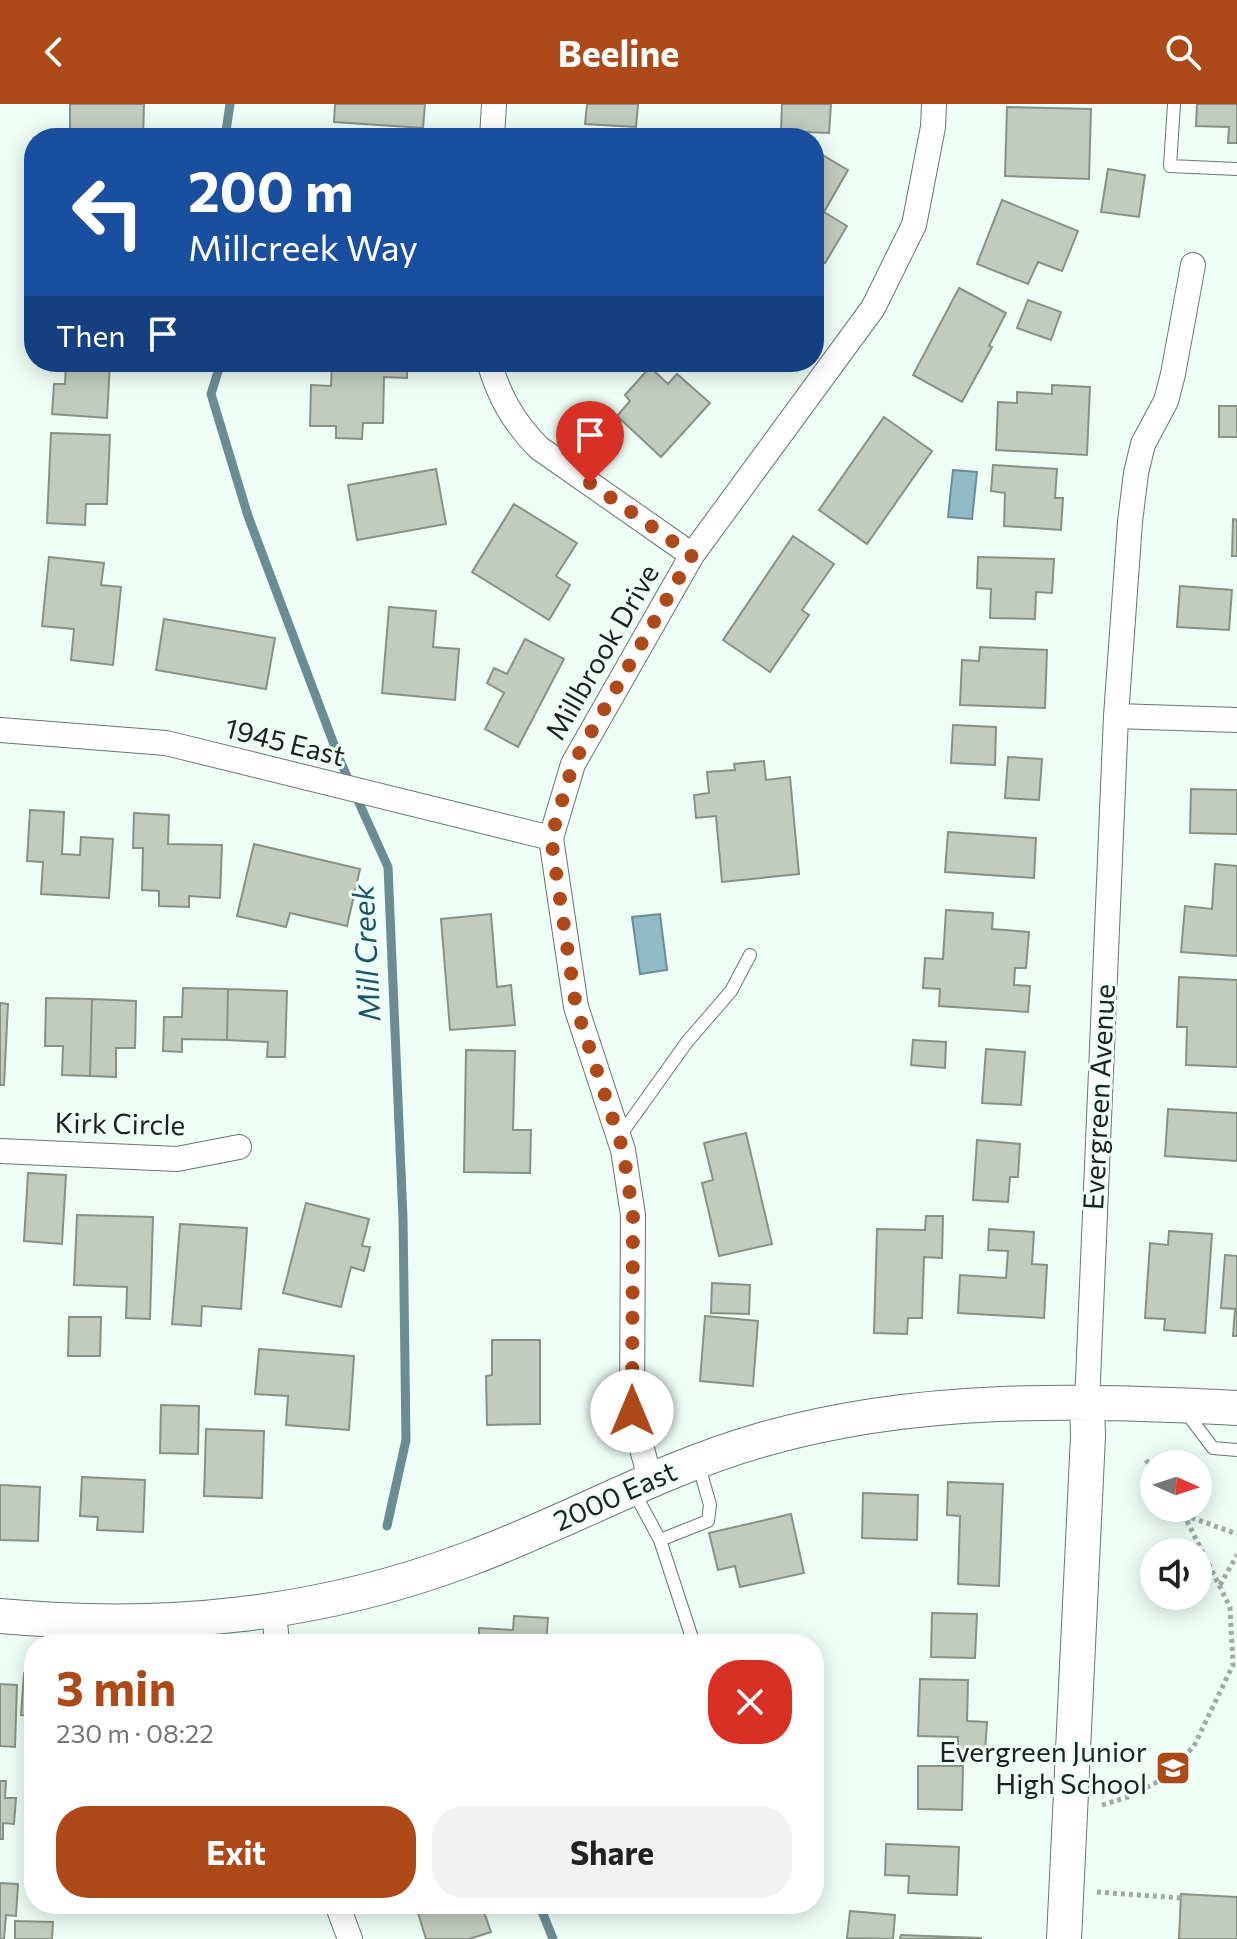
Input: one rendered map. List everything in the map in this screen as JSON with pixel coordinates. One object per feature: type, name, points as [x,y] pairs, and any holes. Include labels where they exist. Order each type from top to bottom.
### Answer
[{"type":"street","points":[[493,128],[494,104]]},
{"type":"street","name":"Millbrook Drive","points":[[641,1483],[632,1411],[633,1215],[619,1137],[576,1007],[551,838],[573,764],[692,555],[873,308],[914,225],[933,127],[934,104]]},
{"type":"street","name":"Evergreen Avenue","points":[[1064,1939],[1088,1436],[1116,716],[1130,522],[1143,444],[1166,401],[1193,265]]},
{"type":"street","points":[[493,372],[509,413],[539,448],[692,555]]},
{"type":"street","points":[[1116,716],[1237,720]]},
{"type":"street","name":"1945 East","points":[[0,730],[166,743],[551,838]]},
{"type":"street","name":"Kirk Circle","points":[[0,1151],[177,1159],[239,1147]]},
{"type":"street","name":"2000 East","points":[[0,1616],[76,1622],[275,1627],[327,1601],[424,1575],[535,1532],[697,1460],[804,1429],[890,1413],[989,1403],[1237,1408]]},
{"type":"street","points":[[341,1914],[350,1939]]},
{"type":"lane","points":[[1174,104],[1170,166],[1237,169]]},
{"type":"lane","points":[[619,1137],[687,1042],[731,991],[750,955]]},
{"type":"lane","points":[[1181,1405],[1213,1448],[1237,1450]]},
{"type":"lane","points":[[660,1540],[708,1521],[710,1505],[697,1460]]},
{"type":"lane","points":[[641,1483],[643,1512],[660,1540],[691,1634]]},
{"type":"path","points":[[1102,1806],[1163,1779],[1194,1746],[1233,1665],[1230,1607],[1188,1522]]},
{"type":"path","points":[[1204,1522],[1237,1534]]},
{"type":"path","points":[[1220,1586],[1237,1555]]},
{"type":"path","points":[[1096,1891],[1181,1898]]},
{"type":"water","points":[[953,470],[977,472],[972,519],[948,517]]},
{"type":"water","points":[[660,914],[667,970],[640,974],[632,917]]},
{"type":"building","points":[[70,104],[144,104],[143,128],[70,128]]},
{"type":"building","points":[[335,104],[425,104],[423,128],[334,122]]},
{"type":"building","points":[[587,104],[638,104],[636,127],[585,124]]},
{"type":"building","points":[[782,104],[831,104],[829,133],[824,133],[824,128],[781,128]]},
{"type":"building","points":[[1197,104],[1237,104],[1237,143],[1228,143],[1229,127],[1196,126]]},
{"type":"building","points":[[1007,107],[1091,109],[1089,179],[1005,176]]},
{"type":"building","points":[[824,156],[848,170],[824,212]]},
{"type":"building","points":[[1108,169],[1145,175],[1139,217],[1101,212]]},
{"type":"building","points":[[1002,200],[1078,231],[1062,271],[1038,262],[1028,284],[977,264]]},
{"type":"building","points":[[824,212],[847,226],[824,262]]},
{"type":"building","points":[[959,288],[1006,313],[989,346],[992,347],[962,402],[913,375]]},
{"type":"building","points":[[1028,300],[1061,312],[1051,340],[1017,328]]},
{"type":"building","points":[[66,372],[109,372],[107,418],[52,414],[54,384],[65,384]]},
{"type":"building","points":[[332,372],[407,372],[407,378],[384,377],[383,423],[363,423],[362,439],[336,438],[336,426],[310,426],[311,385],[331,386]]},
{"type":"building","points":[[646,372],[655,372],[668,384],[677,374],[710,403],[661,457],[617,416],[630,401],[625,395]]},
{"type":"building","points":[[1052,385],[1090,387],[1087,455],[996,450],[998,402],[1017,403],[1017,392],[1052,394]]},
{"type":"building","points":[[1219,406],[1237,406],[1237,437],[1219,437]]},
{"type":"building","points":[[884,417],[932,451],[867,544],[819,510]]},
{"type":"building","points":[[51,433],[110,435],[107,504],[86,504],[85,525],[47,523]]},
{"type":"building","points":[[993,465],[1057,469],[1055,498],[1063,498],[1061,530],[1004,526],[1005,493],[991,491]]},
{"type":"building","points":[[436,469],[446,524],[357,540],[348,485]]},
{"type":"building","points":[[514,504],[577,543],[556,576],[570,585],[549,620],[472,572]]},
{"type":"building","points":[[1233,519],[1237,520],[1237,556],[1232,556]]},
{"type":"building","points":[[793,536],[834,564],[802,610],[809,615],[770,672],[723,640]]},
{"type":"building","points":[[49,557],[104,563],[101,585],[121,587],[113,665],[71,660],[74,629],[42,626]]},
{"type":"building","points":[[978,557],[1054,559],[1052,593],[1036,592],[1035,619],[990,618],[991,589],[977,588]]},
{"type":"building","points":[[1180,586],[1232,590],[1229,630],[1177,627]]},
{"type":"building","points":[[389,607],[436,611],[433,647],[459,649],[455,700],[382,693]]},
{"type":"building","points":[[164,619],[275,638],[266,689],[156,670]]},
{"type":"building","points":[[525,639],[564,659],[518,747],[485,729],[504,693],[487,683],[494,668],[507,674]]},
{"type":"building","points":[[980,647],[1047,650],[1045,708],[960,705],[962,660],[979,661]]},
{"type":"building","points":[[953,725],[996,727],[995,765],[951,763]]},
{"type":"building","points":[[1008,757],[1042,759],[1039,800],[1005,798]]},
{"type":"building","points":[[764,761],[766,780],[790,777],[799,874],[722,882],[716,816],[696,818],[694,795],[709,793],[707,772],[735,770],[734,764]]},
{"type":"building","points":[[1191,789],[1237,790],[1237,834],[1190,833]]},
{"type":"building","points":[[30,810],[64,812],[62,854],[80,855],[81,837],[113,839],[109,898],[41,894],[43,862],[27,861]]},
{"type":"building","points":[[134,813],[169,815],[168,844],[222,845],[220,898],[189,896],[189,907],[159,906],[159,891],[142,890],[143,848],[133,848]]},
{"type":"building","points":[[948,832],[1036,838],[1034,878],[945,872]]},
{"type":"building","points":[[254,844],[360,869],[347,926],[290,913],[286,927],[237,916]]},
{"type":"building","points":[[1215,864],[1237,866],[1237,956],[1181,952],[1185,906],[1212,909]]},
{"type":"building","points":[[946,910],[993,913],[992,929],[1029,932],[1026,968],[1015,968],[1014,985],[1030,986],[1028,1012],[939,1006],[940,989],[923,988],[925,958],[943,959]]},
{"type":"building","points":[[491,914],[497,987],[511,985],[515,1025],[450,1030],[441,919]]},
{"type":"building","points":[[1179,977],[1237,980],[1237,1067],[1186,1065],[1187,1027],[1177,1027]]},
{"type":"building","points":[[183,988],[228,989],[227,1040],[182,1039],[182,1052],[163,1051],[164,1017],[182,1017]]},
{"type":"building","points":[[228,989],[287,991],[285,1057],[267,1057],[268,1042],[227,1040]]},
{"type":"building","points":[[46,998],[92,999],[90,1076],[62,1075],[63,1046],[45,1046]]},
{"type":"building","points":[[92,999],[136,1001],[135,1048],[116,1048],[116,1077],[90,1076]]},
{"type":"building","points":[[0,1003],[8,1004],[4,1085],[0,1085]]},
{"type":"building","points":[[913,1040],[946,1042],[945,1068],[911,1065]]},
{"type":"building","points":[[986,1049],[1025,1052],[1021,1105],[982,1103]]},
{"type":"building","points":[[466,1050],[515,1051],[513,1130],[531,1130],[530,1173],[464,1172]]},
{"type":"building","points":[[1168,1109],[1237,1113],[1237,1161],[1165,1156]]},
{"type":"building","points":[[746,1133],[772,1244],[719,1256],[702,1183],[713,1180],[704,1143]]},
{"type":"building","points":[[977,1140],[1020,1144],[1018,1177],[1010,1177],[1008,1202],[973,1200]]},
{"type":"building","points":[[28,1173],[66,1175],[62,1244],[24,1241]]},
{"type":"building","points":[[306,1203],[369,1219],[362,1246],[370,1247],[364,1271],[351,1267],[341,1307],[283,1293]]},
{"type":"building","points":[[77,1215],[153,1217],[150,1319],[126,1318],[127,1287],[74,1285]]},
{"type":"building","points":[[926,1216],[943,1216],[942,1258],[924,1257],[922,1318],[908,1318],[907,1334],[874,1333],[877,1229],[925,1230]]},
{"type":"building","points":[[180,1224],[247,1228],[241,1309],[202,1306],[201,1326],[172,1324]]},
{"type":"building","points":[[989,1229],[1034,1232],[1032,1264],[1047,1265],[1044,1318],[958,1313],[960,1275],[1006,1278],[1008,1251],[988,1250]]},
{"type":"building","points":[[1169,1231],[1212,1234],[1205,1333],[1164,1330],[1165,1319],[1145,1318],[1150,1243],[1168,1245]]},
{"type":"building","points":[[1225,1255],[1237,1256],[1237,1336],[1233,1336],[1235,1309],[1221,1308]]},
{"type":"building","points":[[712,1283],[750,1285],[749,1314],[711,1313]]},
{"type":"building","points":[[705,1316],[758,1321],[753,1386],[700,1381]]},
{"type":"building","points":[[69,1317],[101,1317],[100,1356],[68,1356]]},
{"type":"building","points":[[492,1340],[540,1340],[540,1424],[487,1425],[486,1376],[492,1375]]},
{"type":"building","points":[[259,1349],[354,1356],[349,1430],[286,1425],[288,1396],[255,1394]]},
{"type":"building","points":[[161,1405],[199,1406],[198,1454],[160,1453]]},
{"type":"building","points":[[206,1429],[264,1431],[262,1498],[204,1496]]},
{"type":"building","points":[[82,1477],[145,1480],[143,1532],[97,1530],[98,1517],[80,1516]]},
{"type":"building","points":[[948,1482],[1003,1484],[999,1586],[958,1584],[960,1516],[947,1515]]},
{"type":"building","points":[[0,1485],[40,1487],[38,1541],[0,1540]]},
{"type":"building","points":[[863,1493],[918,1495],[917,1540],[862,1538]]},
{"type":"building","points":[[791,1514],[804,1573],[740,1587],[735,1566],[718,1570],[709,1533]]},
{"type":"building","points":[[932,1613],[977,1614],[975,1658],[931,1657]]},
{"type":"building","points":[[514,1616],[548,1618],[547,1634],[479,1634],[479,1628],[513,1630]]},
{"type":"building","points":[[24,1673],[24,1715],[21,1715]]},
{"type":"building","points":[[920,1679],[968,1680],[967,1721],[987,1722],[985,1752],[958,1752],[958,1737],[918,1736]]},
{"type":"building","points":[[0,1684],[17,1685],[15,1747],[0,1746]]},
{"type":"building","points":[[918,1766],[963,1766],[962,1810],[918,1809]]},
{"type":"building","points":[[0,1781],[6,1781],[5,1798],[16,1798],[14,1824],[3,1823],[3,1839],[0,1839]]},
{"type":"building","points":[[886,1844],[959,1847],[957,1895],[908,1893],[909,1876],[885,1875]]},
{"type":"building","points":[[0,1883],[18,1884],[16,1916],[6,1915],[4,1939],[0,1939]]},
{"type":"building","points":[[1181,1894],[1237,1897],[1237,1939],[1179,1939]]},
{"type":"building","points":[[850,1911],[895,1915],[893,1939],[847,1938]]},
{"type":"building","points":[[418,1914],[485,1914],[491,1932],[469,1939],[426,1939]]},
{"type":"building","points":[[15,1921],[53,1922],[52,1939],[15,1939]]},
{"type":"building","points":[[901,1935],[982,1938],[900,1939]]},
{"type":"waterway","name":"Mill Creek","points":[[226,128],[230,104]]},
{"type":"waterway","name":"Mill Creek","points":[[218,372],[211,394],[248,516],[341,763],[388,867],[403,1218],[406,1440],[387,1526]]},
{"type":"waterway","name":"Mill Creek","points":[[543,1914],[553,1939]]},
{"type":"place","name":"Evergreen Junior High School","points":[[1173,1768]]},
{"type":"route","points":[[590,483],[692,555],[573,764],[551,838],[576,1007],[623,1150],[633,1215],[632,1411]]}]
